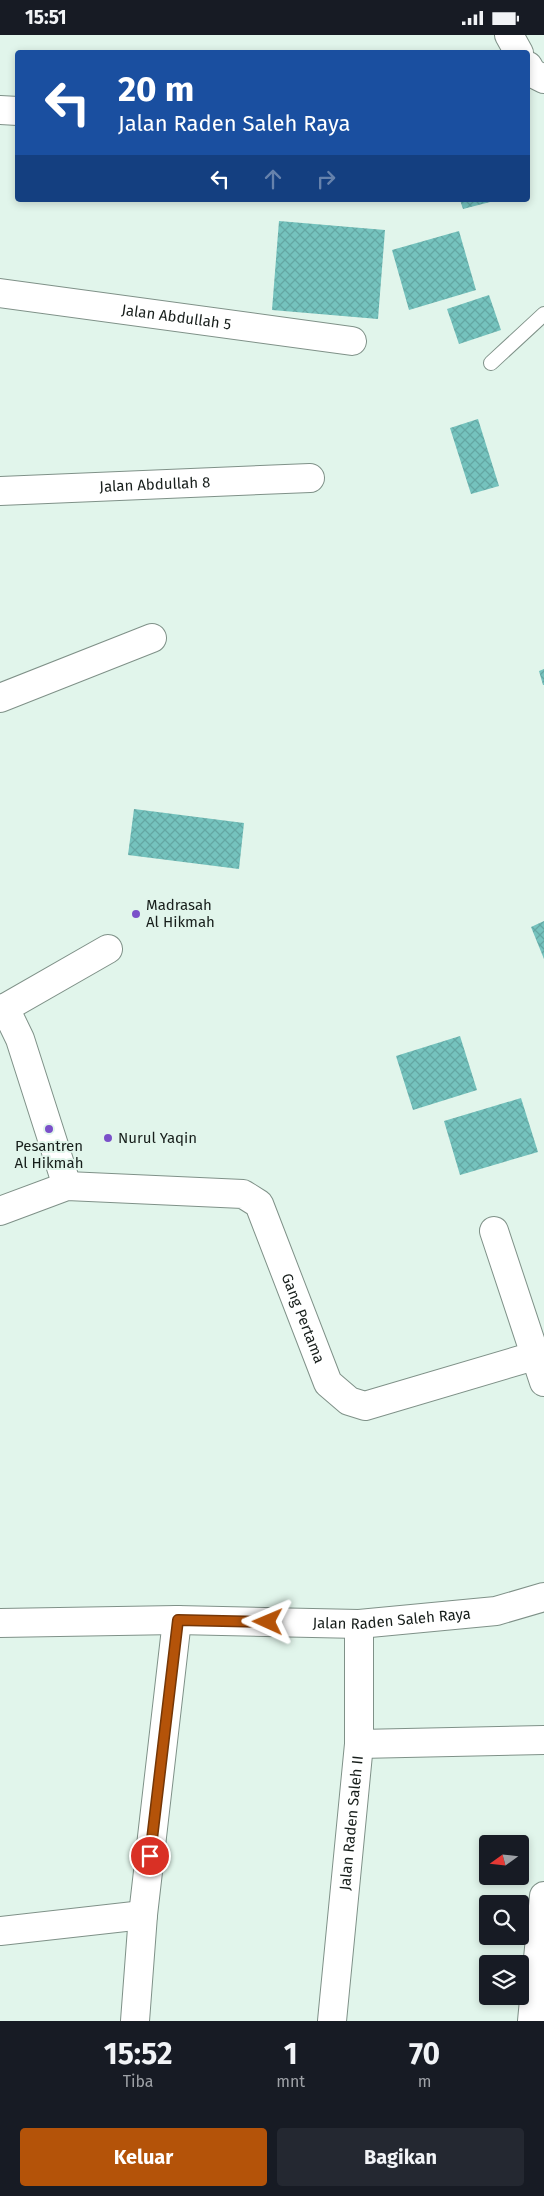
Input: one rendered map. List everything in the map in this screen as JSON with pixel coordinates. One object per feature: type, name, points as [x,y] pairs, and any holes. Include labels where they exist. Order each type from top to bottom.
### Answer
[{"type":"street","points":[[509,35],[517,50]]},
{"type":"street","points":[[530,70],[532,73],[544,79]]},
{"type":"street","points":[[0,110],[15,111]]},
{"type":"street","name":"Jalan Abdullah 5","points":[[0,293],[352,341]]},
{"type":"street","name":"Jalan Abdullah 8","points":[[0,491],[310,478]]},
{"type":"street","points":[[0,698],[152,638]]},
{"type":"street","points":[[0,1211],[67,1187],[20,1039],[3,1009],[108,949]]},
{"type":"street","name":"Gang Pertama","points":[[67,1187],[243,1194],[259,1204],[328,1383],[349,1401],[365,1406],[534,1356]]},
{"type":"street","points":[[494,1231],[544,1382]]},
{"type":"street","name":"Jalan Raden Saleh Raya","points":[[0,1623],[178,1620],[359,1624],[496,1611],[544,1597]]},
{"type":"street","points":[[135,2021],[143,1915],[178,1620]]},
{"type":"street","name":"Jalan Raden Saleh II","points":[[332,2021],[360,1744],[359,1624]]},
{"type":"street","points":[[360,1744],[544,1740]]},
{"type":"street","points":[[532,2021],[544,1896]]},
{"type":"street","points":[[0,1931],[143,1915]]},
{"type":"lane","points":[[491,363],[544,314]]},
{"type":"building","points":[[461,202],[490,202],[463,209]]},
{"type":"building","points":[[279,221],[385,230],[378,319],[272,310]]},
{"type":"building","points":[[459,231],[476,290],[409,310],[392,250]]},
{"type":"building","points":[[489,295],[501,330],[459,344],[447,309]]},
{"type":"building","points":[[478,419],[499,486],[471,494],[450,428]]},
{"type":"building","points":[[544,669],[544,685],[543,685],[539,671]]},
{"type":"building","points":[[134,809],[244,823],[239,869],[128,855]]},
{"type":"building","points":[[544,921],[544,959],[531,927]]},
{"type":"building","points":[[460,1036],[477,1090],[413,1110],[396,1056]]},
{"type":"building","points":[[521,1098],[538,1152],[460,1175],[444,1121]]},
{"type":"place","name":"Madrasah Al Hikmah","points":[[136,914]]},
{"type":"place","name":"Pesantren Al Hikmah","points":[[49,1129]]},
{"type":"place","name":"Nurul Yaqin","points":[[108,1138]]},
{"type":"route","points":[[150,1856],[178,1620],[268,1622]]}]
